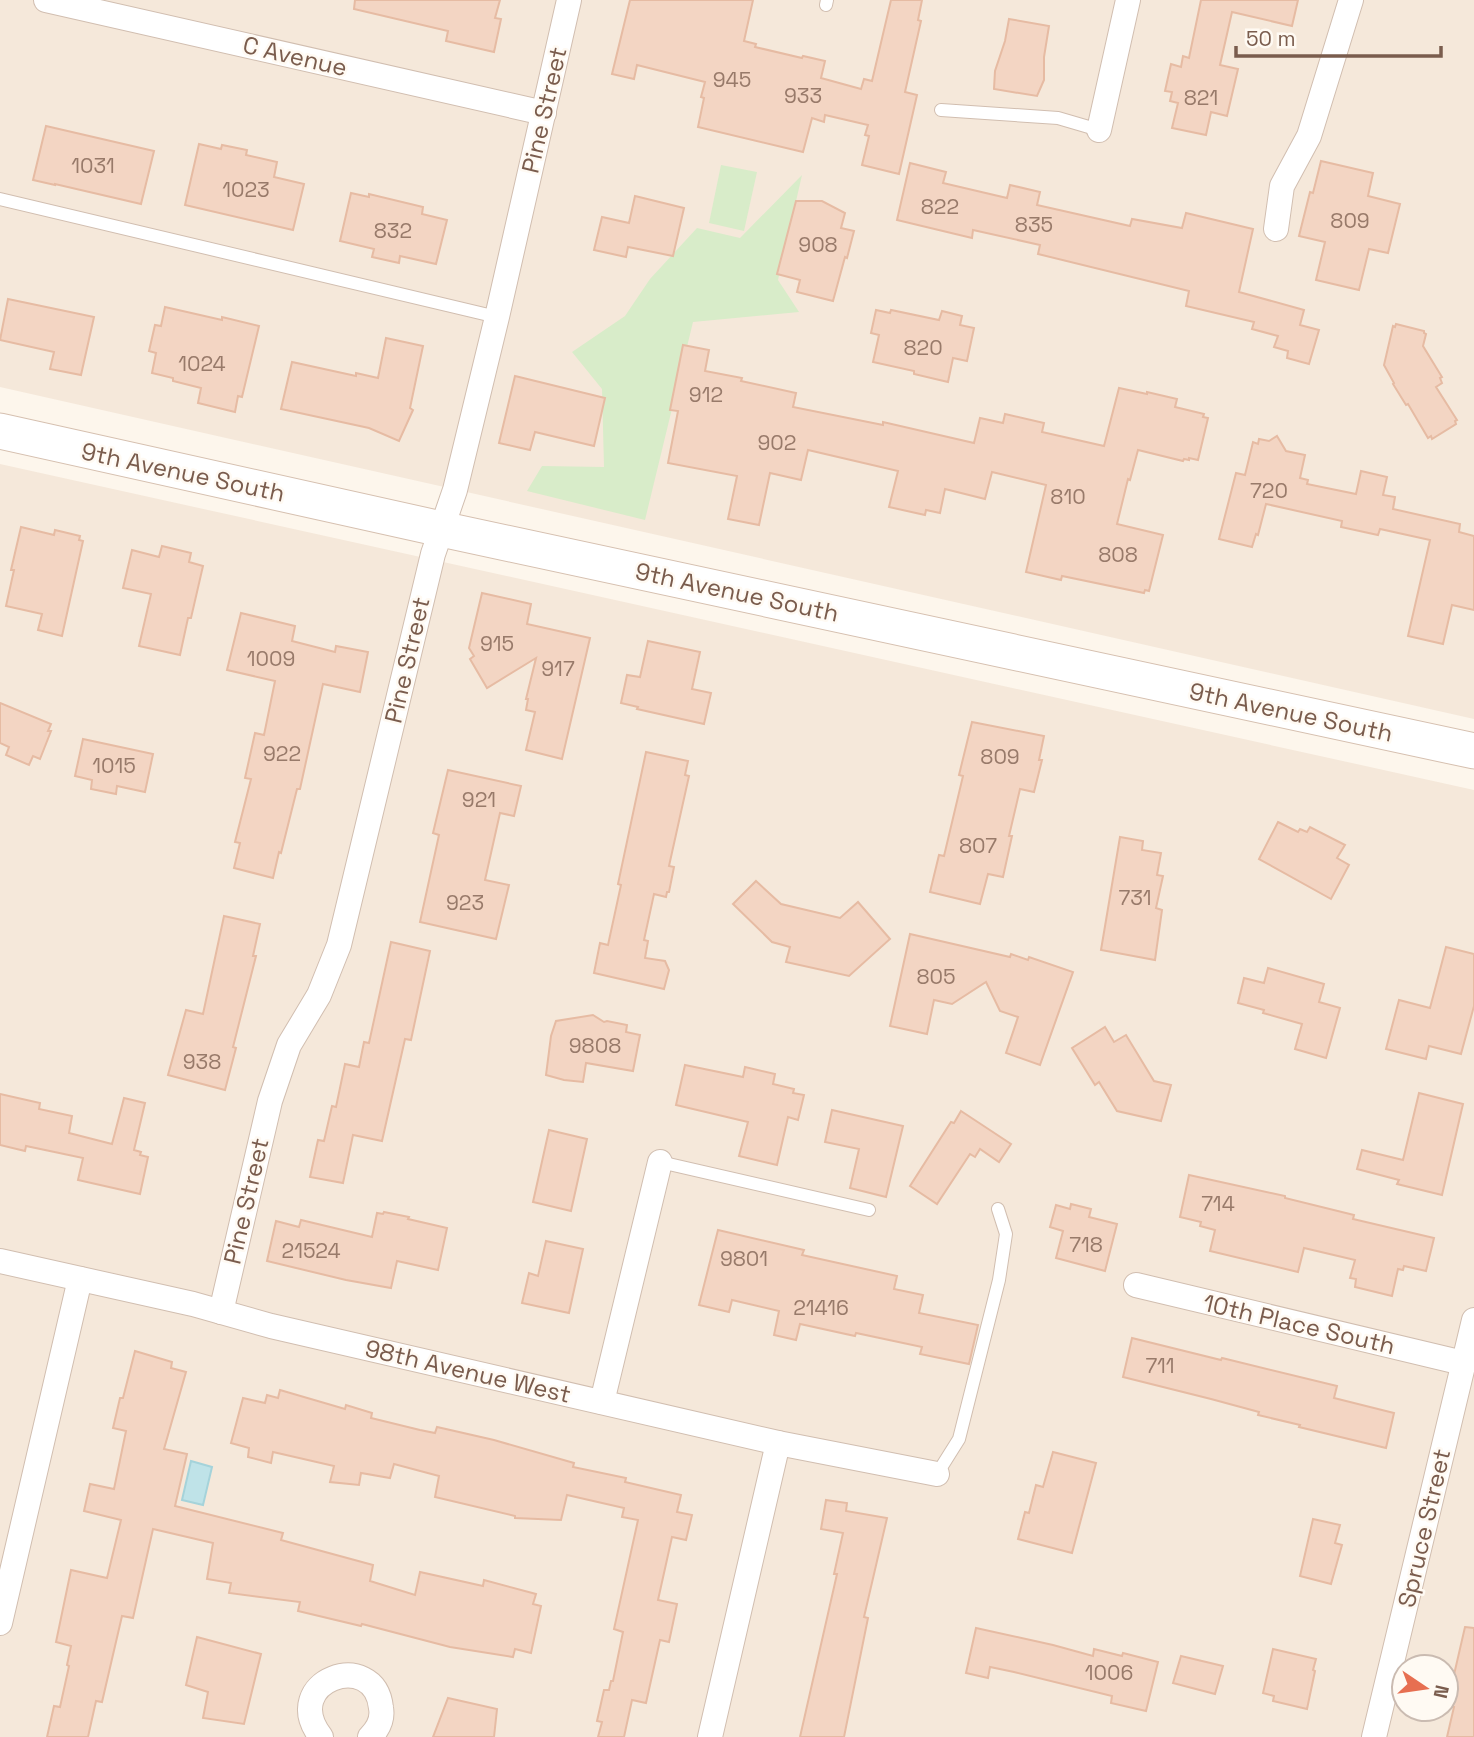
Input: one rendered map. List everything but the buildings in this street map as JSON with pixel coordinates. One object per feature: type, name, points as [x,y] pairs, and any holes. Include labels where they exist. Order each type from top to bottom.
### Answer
[{"type":"main road","name":"9th Avenue South","points":[[0,432],[1474,751]]},
{"type":"street","name":"C Avenue","points":[[46,0],[544,113]]},
{"type":"street","name":"Pine Street","points":[[221,1312],[270,1101],[289,1045],[319,995],[339,945],[433,554],[455,490],[569,0]]},
{"type":"street","points":[[1099,130],[1128,0]]},
{"type":"street","points":[[1276,229],[1282,186],[1309,136],[1352,0]]},
{"type":"street","points":[[602,1402],[660,1162]]},
{"type":"street","name":"98th Avenue West","points":[[0,1261],[778,1443],[937,1474]]},
{"type":"street","points":[[0,1623],[80,1279]]},
{"type":"street","name":"10th Place South","points":[[1136,1285],[1463,1363]]},
{"type":"street","name":"Spruce Street","points":[[1374,1737],[1474,1320]]},
{"type":"street","points":[[710,1737],[778,1443]]},
{"type":"street","points":[[321,1737],[314,1728],[311,1717],[314,1695],[320,1685],[330,1679],[352,1675],[364,1679],[380,1698],[380,1722],[370,1737]]},
{"type":"lane","points":[[941,110],[1058,118],[1099,130]]},
{"type":"lane","points":[[0,199],[497,317]]},
{"type":"lane","points":[[660,1162],[869,1210]]},
{"type":"lane","points":[[937,1474],[959,1439],[999,1280],[1006,1234],[998,1209]]},
{"type":"shaded area","points":[[0,0],[1474,0],[1474,719],[0,387]]},
{"type":"shaded area","points":[[0,464],[1474,790],[1474,1737],[0,1737]]},
{"type":"green space","points":[[721,165],[757,172],[744,231],[709,223]]},
{"type":"green space","points":[[802,175],[778,280],[799,312],[693,322],[645,520],[527,491],[542,466],[604,467],[602,389],[572,352],[625,316],[650,279],[697,228],[740,238]]},
{"type":"water","points":[[191,1461],[212,1467],[203,1505],[182,1500]]}]
